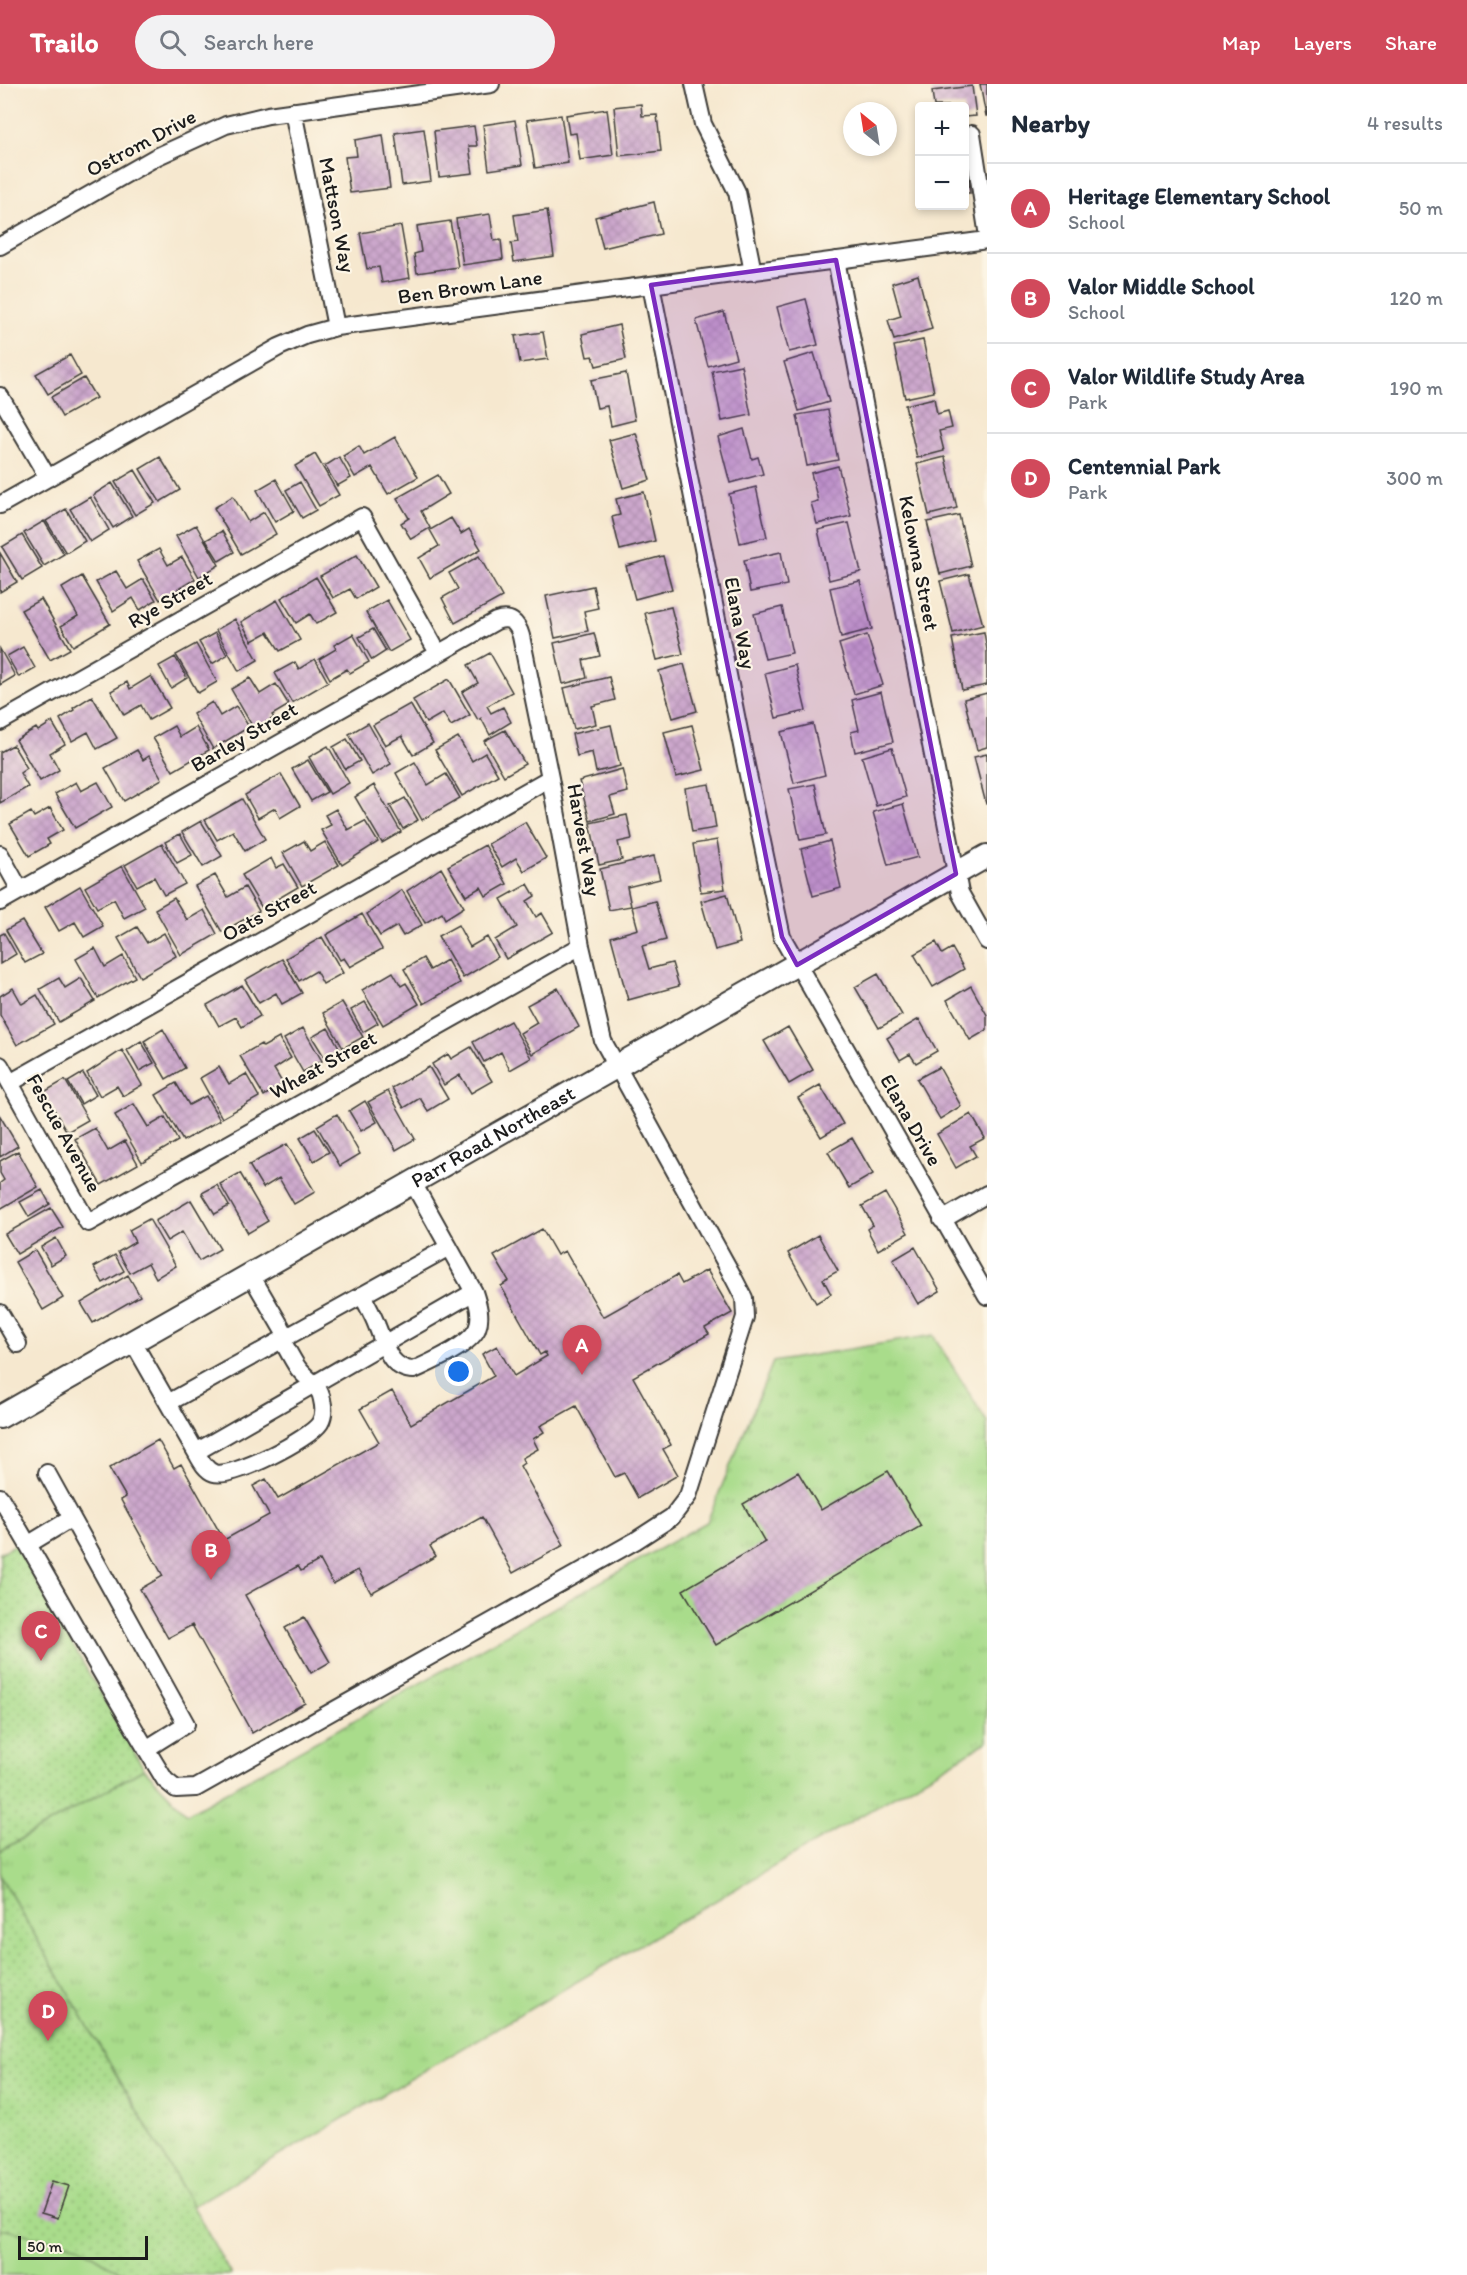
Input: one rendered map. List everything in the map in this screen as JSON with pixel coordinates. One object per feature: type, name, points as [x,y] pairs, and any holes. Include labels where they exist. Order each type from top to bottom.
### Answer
[{"type":"main road","name":"Parr Road Northeast","points":[[0,1417],[987,856]]},
{"type":"street","name":"Ostrom Drive","points":[[0,246],[188,141],[226,125],[293,111],[491,84]]},
{"type":"street","points":[[694,84],[703,124],[737,192],[753,272]]},
{"type":"street","name":"Mattson Way","points":[[293,111],[336,327]]},
{"type":"street","points":[[972,134],[987,230]]},
{"type":"street","name":"Ben Brown Lane","points":[[0,505],[279,347],[336,327],[987,240]]},
{"type":"street","name":"Kelowna Street","points":[[836,260],[961,897],[987,941]]},
{"type":"street","name":"Elana Way","points":[[651,285],[777,919],[782,937],[797,965]]},
{"type":"street","points":[[0,396],[48,478]]},
{"type":"street","name":"Rye Street","points":[[0,722],[362,517],[438,653]]},
{"type":"street","name":"Barley Street","points":[[0,902],[496,621],[505,618],[512,620]]},
{"type":"street","name":"Harvest Way","points":[[146,1749],[165,1780],[176,1789],[196,1788],[635,1541],[672,1517],[688,1496],[745,1317],[744,1298],[603,1041],[581,946],[521,636],[512,620]]},
{"type":"street","name":"Oats Street","points":[[10,1083],[550,778]]},
{"type":"street","points":[[0,854],[20,890]]},
{"type":"street","name":"Wheat Street","points":[[88,1223],[581,946]]},
{"type":"street","name":"Elana Drive","points":[[797,965],[987,1296]]},
{"type":"street","name":"Fescue Avenue","points":[[0,1065],[88,1223]]},
{"type":"street","points":[[362,1295],[377,1324],[383,1345],[398,1365],[405,1370],[414,1370],[469,1340],[477,1329],[479,1318],[474,1292],[413,1183]]},
{"type":"street","points":[[942,1220],[987,1194]]},
{"type":"street","points":[[168,1403],[449,1247]]},
{"type":"street","points":[[133,1342],[196,1452],[204,1465],[213,1473],[243,1469],[268,1457],[319,1424],[323,1413],[322,1398],[315,1384],[299,1369],[251,1275]]},
{"type":"street","points":[[196,1452],[474,1292]]},
{"type":"street","points":[[0,1312],[18,1344]]},
{"type":"street","points":[[0,1497],[146,1749],[186,1724],[47,1473]]},
{"type":"street","points":[[28,1544],[72,1518]]},
{"type":"highlighted area","points":[[836,260],[956,874],[797,965],[782,937],[651,285]]},
{"type":"green space","points":[[933,1335],[987,1422],[987,1742],[193,2206],[0,1876],[0,1851],[144,1769],[187,1814],[707,1522],[773,1362]]},
{"type":"green space","points":[[15,1545],[144,1769],[0,1851],[0,1553]]},
{"type":"green space","points":[[0,1876],[193,2206],[231,2275],[0,2275]]},
{"type":"green space","points":[[0,2230],[80,2247],[125,2275],[0,2275]]},
{"type":"building","points":[[980,84],[987,84],[987,116],[986,116]]},
{"type":"building","points":[[972,86],[976,116],[969,117],[969,102],[933,102],[932,91]]},
{"type":"building","points":[[641,104],[642,116],[657,115],[661,151],[619,156],[614,107]]},
{"type":"building","points":[[607,109],[613,155],[580,160],[576,133],[569,134],[566,115]]},
{"type":"building","points":[[561,115],[568,163],[535,168],[527,120]]},
{"type":"building","points":[[515,120],[522,165],[489,170],[483,125]]},
{"type":"building","points":[[474,126],[477,146],[469,146],[473,173],[439,177],[434,131]]},
{"type":"building","points":[[424,129],[431,181],[402,185],[395,133]]},
{"type":"building","points":[[383,135],[390,188],[350,193],[345,157],[357,156],[355,140]]},
{"type":"building","points":[[654,202],[661,234],[603,248],[595,217]]},
{"type":"building","points":[[547,210],[554,256],[514,262],[511,243],[518,242],[514,215]]},
{"type":"building","points":[[490,214],[494,241],[501,240],[503,259],[463,265],[456,219]]},
{"type":"building","points":[[450,221],[458,267],[417,273],[414,254],[421,252],[417,226]]},
{"type":"building","points":[[401,226],[410,278],[382,283],[379,267],[367,269],[360,233]]},
{"type":"building","points":[[918,275],[932,329],[894,340],[888,320],[901,316],[892,283]]},
{"type":"building","points":[[806,299],[818,345],[789,352],[777,307]]},
{"type":"building","points":[[724,312],[736,358],[708,366],[696,320]]},
{"type":"building","points":[[619,325],[626,359],[596,366],[593,356],[587,357],[582,334]]},
{"type":"building","points":[[543,332],[548,359],[520,363],[515,336]]},
{"type":"building","points":[[923,340],[934,392],[905,398],[894,346]]},
{"type":"building","points":[[814,353],[829,402],[799,411],[784,362]]},
{"type":"building","points":[[70,355],[81,375],[48,394],[36,374]]},
{"type":"building","points":[[741,365],[751,415],[722,421],[712,371]]},
{"type":"building","points":[[626,373],[635,420],[611,426],[607,406],[597,408],[591,380]]},
{"type":"building","points":[[84,378],[96,398],[62,417],[51,397]]},
{"type":"building","points":[[934,398],[937,414],[948,411],[952,428],[939,431],[944,451],[917,458],[905,405]]},
{"type":"building","points":[[828,410],[838,460],[807,466],[797,415]]},
{"type":"building","points":[[744,429],[752,459],[758,457],[763,474],[730,483],[718,437]]},
{"type":"building","points":[[636,433],[650,480],[623,488],[609,440]]},
{"type":"building","points":[[395,437],[418,477],[388,494],[372,467],[355,477],[343,456],[359,446],[364,455]]},
{"type":"building","points":[[315,454],[339,495],[319,506],[295,466]]},
{"type":"building","points":[[160,457],[180,490],[160,502],[140,469]]},
{"type":"building","points":[[339,457],[351,478],[337,486],[325,466]]},
{"type":"building","points":[[945,457],[957,508],[929,515],[917,464]]},
{"type":"building","points":[[838,466],[851,516],[817,524],[811,503],[818,501],[811,473]]},
{"type":"building","points":[[135,470],[155,503],[135,515],[115,482]]},
{"type":"building","points":[[438,475],[449,494],[421,511],[430,528],[411,539],[401,523],[409,518],[397,498]]},
{"type":"building","points":[[276,479],[294,511],[275,522],[257,490]]},
{"type":"building","points":[[300,482],[316,510],[302,518],[286,490]]},
{"type":"building","points":[[112,483],[132,516],[113,528],[93,495]]},
{"type":"building","points":[[756,487],[767,537],[740,543],[729,494]]},
{"type":"building","points":[[644,492],[655,541],[620,550],[612,517],[620,515],[616,499]]},
{"type":"building","points":[[233,496],[248,522],[264,512],[276,534],[241,554],[214,508]]},
{"type":"building","points":[[90,497],[109,530],[90,542],[70,509]]},
{"type":"building","points":[[66,509],[85,541],[66,553],[46,521]]},
{"type":"building","points":[[959,515],[971,566],[940,574],[927,522]]},
{"type":"building","points":[[451,518],[461,534],[469,529],[481,549],[430,578],[419,558],[439,546],[430,530]]},
{"type":"building","points":[[44,521],[64,554],[44,566],[24,533]]},
{"type":"building","points":[[849,523],[861,572],[829,580],[818,530]]},
{"type":"building","points":[[196,525],[219,565],[199,577],[176,536]]},
{"type":"building","points":[[222,531],[234,552],[219,561],[206,540]]},
{"type":"building","points":[[22,535],[42,568],[22,580],[2,547]]},
{"type":"building","points":[[159,549],[168,565],[182,557],[195,579],[160,600],[137,561]]},
{"type":"building","points":[[781,552],[787,585],[750,592],[744,560]]},
{"type":"building","points":[[0,553],[17,582],[0,592]]},
{"type":"building","points":[[357,555],[376,587],[356,599],[350,589],[333,598],[320,576]]},
{"type":"building","points":[[479,556],[502,597],[455,623],[442,598],[458,589],[449,573]]},
{"type":"building","points":[[663,556],[672,589],[635,599],[626,566]]},
{"type":"building","points":[[116,571],[127,589],[143,579],[156,600],[140,610],[133,598],[113,611],[96,582]]},
{"type":"building","points":[[969,574],[983,625],[953,633],[940,581]]},
{"type":"building","points":[[82,576],[110,624],[73,646],[61,626],[78,616],[62,588]]},
{"type":"building","points":[[316,577],[337,612],[316,624],[310,614],[296,623],[281,598]]},
{"type":"building","points":[[860,581],[872,629],[841,637],[830,588]]},
{"type":"building","points":[[593,586],[598,608],[584,611],[588,631],[555,638],[546,596]]},
{"type":"building","points":[[41,599],[70,649],[50,660],[21,610]]},
{"type":"building","points":[[277,600],[300,640],[280,651],[268,632],[252,641],[241,622]]},
{"type":"building","points":[[387,600],[410,640],[389,652],[366,612]]},
{"type":"building","points":[[671,607],[683,654],[657,660],[645,613]]},
{"type":"building","points":[[782,607],[792,653],[765,659],[754,614]]},
{"type":"building","points":[[235,619],[258,660],[239,671],[216,630]]},
{"type":"building","points":[[373,629],[386,651],[372,660],[359,637]]},
{"type":"building","points":[[984,632],[987,650],[987,685],[962,690],[952,638]]},
{"type":"building","points":[[215,633],[227,655],[212,664],[199,642]]},
{"type":"building","points":[[594,633],[600,656],[583,660],[587,678],[563,684],[554,643]]},
{"type":"building","points":[[353,634],[369,662],[350,673],[347,669],[330,679],[319,659],[336,649],[334,645]]},
{"type":"building","points":[[867,635],[883,685],[854,694],[839,644]]},
{"type":"building","points":[[196,644],[217,682],[198,693],[176,655]]},
{"type":"building","points":[[23,647],[35,668],[19,677],[7,656]]},
{"type":"building","points":[[0,649],[15,676],[0,685]]},
{"type":"building","points":[[490,653],[512,692],[487,706],[491,713],[503,707],[511,722],[490,735],[481,718],[478,720],[462,692],[478,683],[468,665]]},
{"type":"building","points":[[175,657],[187,678],[171,688],[159,666]]},
{"type":"building","points":[[315,659],[328,682],[292,703],[275,673],[295,662],[299,669]]},
{"type":"building","points":[[684,664],[697,711],[673,718],[659,671]]},
{"type":"building","points":[[795,665],[806,711],[776,718],[765,673]]},
{"type":"building","points":[[151,676],[170,708],[149,720],[141,705],[124,715],[111,691],[127,682],[130,689]]},
{"type":"building","points":[[609,677],[615,700],[592,706],[596,724],[574,729],[564,688]]},
{"type":"building","points":[[250,678],[260,694],[276,684],[289,705],[272,715],[274,718],[254,729],[231,689]]},
{"type":"building","points":[[449,679],[470,715],[451,726],[443,713],[426,723],[413,700]]},
{"type":"building","points":[[881,692],[893,742],[855,752],[851,732],[859,730],[852,700]]},
{"type":"building","points":[[987,693],[987,747],[977,750],[964,699]]},
{"type":"building","points":[[92,696],[117,738],[97,749],[88,732],[72,741],[60,719]]},
{"type":"building","points":[[212,702],[220,716],[236,706],[249,727],[213,749],[193,714]]},
{"type":"building","points":[[410,704],[433,743],[413,755],[402,736],[385,745],[373,725]]},
{"type":"building","points":[[52,722],[65,744],[50,753],[59,770],[40,781],[16,740]]},
{"type":"building","points":[[368,723],[391,764],[372,775],[349,734]]},
{"type":"building","points":[[813,724],[825,775],[794,783],[781,732]]},
{"type":"building","points":[[611,725],[620,766],[596,772],[592,752],[577,756],[572,734]]},
{"type":"building","points":[[692,725],[704,770],[676,777],[664,732]]},
{"type":"building","points":[[174,726],[180,737],[196,727],[209,750],[173,771],[153,738]]},
{"type":"building","points":[[505,730],[525,764],[504,776],[484,741]]},
{"type":"building","points":[[458,737],[472,761],[485,753],[498,775],[462,796],[435,750]]},
{"type":"building","points":[[347,739],[360,761],[345,769],[333,747]]},
{"type":"building","points":[[13,745],[27,768],[20,773],[28,787],[0,803],[0,752]]},
{"type":"building","points":[[328,746],[349,783],[330,794],[309,757]]},
{"type":"building","points":[[892,748],[906,797],[876,806],[862,757]]},
{"type":"building","points":[[137,750],[143,760],[149,756],[162,779],[124,801],[105,768]]},
{"type":"building","points":[[987,754],[987,804],[986,804],[974,757]]},
{"type":"building","points":[[308,760],[327,792],[311,801],[292,769]]},
{"type":"building","points":[[415,762],[428,785],[446,774],[460,798],[422,820],[396,773]]},
{"type":"building","points":[[622,769],[628,792],[610,797],[615,814],[590,821],[579,781]]},
{"type":"building","points":[[281,774],[300,806],[280,818],[275,808],[258,818],[245,795]]},
{"type":"building","points":[[76,782],[81,791],[98,782],[112,807],[75,828],[55,794]]},
{"type":"building","points":[[709,784],[716,828],[692,832],[685,788]]},
{"type":"building","points":[[815,784],[826,835],[800,840],[789,789]]},
{"type":"building","points":[[374,785],[401,832],[382,843],[355,797]]},
{"type":"building","points":[[405,798],[418,820],[403,829],[390,806]]},
{"type":"building","points":[[242,799],[265,839],[245,851],[233,831],[217,840],[205,820]]},
{"type":"building","points":[[903,804],[918,857],[888,865],[873,812]]},
{"type":"building","points":[[50,808],[63,830],[47,839],[50,844],[29,856],[10,824],[31,812],[34,817]]},
{"type":"building","points":[[336,809],[348,830],[365,821],[378,842],[342,865],[321,830],[331,825],[325,815]]},
{"type":"building","points":[[627,815],[632,839],[618,842],[622,860],[599,865],[590,823]]},
{"type":"building","points":[[201,821],[222,856],[203,867],[182,832]]},
{"type":"building","points":[[525,822],[546,858],[524,871],[516,858],[502,867],[488,844]]},
{"type":"building","points":[[180,834],[192,855],[177,863],[165,842]]},
{"type":"building","points":[[717,840],[725,889],[701,892],[693,844]]},
{"type":"building","points":[[304,841],[310,851],[325,842],[339,865],[302,886],[283,853]]},
{"type":"building","points":[[830,841],[841,888],[813,896],[801,849]]},
{"type":"building","points":[[162,844],[185,884],[164,895],[154,877],[137,886],[125,865]]},
{"type":"building","points":[[485,845],[507,884],[486,896],[481,887],[466,896],[448,866]]},
{"type":"building","points":[[654,856],[660,879],[627,887],[631,906],[609,910],[600,869]]},
{"type":"building","points":[[271,858],[276,868],[284,864],[298,887],[262,908],[242,875]]},
{"type":"building","points":[[122,866],[145,907],[124,918],[114,899],[97,908],[85,887]]},
{"type":"building","points":[[441,868],[464,907],[445,919],[442,913],[425,923],[407,891]]},
{"type":"building","points":[[215,875],[228,897],[245,887],[259,911],[222,932],[195,886]]},
{"type":"building","points":[[528,884],[535,896],[527,901],[536,917],[542,913],[553,932],[506,959],[495,940],[517,927],[501,899]]},
{"type":"building","points":[[80,886],[103,926],[84,937],[75,922],[59,931],[45,907]]},
{"type":"building","points":[[402,890],[422,925],[403,936],[397,926],[380,936],[367,914]]},
{"type":"building","points":[[727,894],[740,943],[715,950],[701,901]]},
{"type":"building","points":[[174,898],[187,920],[204,910],[217,934],[181,955],[155,909]]},
{"type":"building","points":[[655,901],[666,940],[642,946],[649,969],[672,963],[679,986],[628,1000],[611,937],[638,929],[632,907]]},
{"type":"building","points":[[362,914],[382,949],[350,967],[344,958],[340,960],[326,935]]},
{"type":"building","points":[[22,921],[42,954],[25,963],[6,930]]},
{"type":"building","points":[[458,925],[470,947],[487,937],[498,957],[463,978],[438,936]]},
{"type":"building","points":[[137,927],[147,943],[164,933],[176,956],[140,977],[118,938]]},
{"type":"building","points":[[4,933],[16,954],[0,964],[0,935]]},
{"type":"building","points":[[322,937],[343,973],[323,984],[316,971],[299,981],[286,958]]},
{"type":"building","points":[[936,942],[942,954],[952,948],[964,969],[933,987],[914,954]]},
{"type":"building","points":[[95,948],[105,967],[123,956],[135,977],[98,998],[76,959]]},
{"type":"building","points":[[423,958],[430,970],[447,960],[460,983],[424,1004],[404,969]]},
{"type":"building","points":[[282,959],[302,993],[282,1004],[276,993],[259,1003],[245,980]]},
{"type":"building","points":[[393,972],[401,986],[406,983],[419,1004],[383,1025],[362,990]]},
{"type":"building","points":[[878,974],[902,1015],[879,1028],[855,987]]},
{"type":"building","points":[[59,978],[65,988],[81,978],[95,1001],[59,1022],[40,989]]},
{"type":"building","points":[[242,985],[260,1016],[242,1027],[236,1017],[219,1026],[207,1005]]},
{"type":"building","points":[[971,986],[987,1015],[987,1030],[970,1040],[947,1000]]},
{"type":"building","points":[[13,988],[22,1004],[37,995],[54,1024],[17,1045],[0,1015],[0,996]]},
{"type":"building","points":[[558,988],[579,1027],[532,1054],[520,1033],[537,1023],[527,1005]]},
{"type":"building","points":[[342,1002],[363,1037],[343,1048],[323,1013]]},
{"type":"building","points":[[365,1002],[378,1023],[363,1032],[351,1010]]},
{"type":"building","points":[[919,1019],[937,1051],[916,1063],[910,1054],[900,1060],[887,1038]]},
{"type":"building","points":[[510,1021],[531,1058],[510,1070],[501,1052],[484,1062],[473,1042]]},
{"type":"building","points":[[788,1027],[813,1070],[789,1084],[764,1041]]},
{"type":"building","points":[[303,1028],[322,1061],[303,1072],[284,1039]]},
{"type":"building","points":[[328,1028],[340,1049],[325,1058],[312,1037]]},
{"type":"building","points":[[163,1029],[185,1068],[166,1079],[144,1041]]},
{"type":"building","points":[[279,1038],[291,1058],[274,1069],[283,1084],[264,1096],[240,1056],[261,1044],[263,1047]]},
{"type":"building","points":[[141,1041],[154,1063],[139,1071],[127,1050]]},
{"type":"building","points":[[471,1047],[492,1081],[471,1093],[460,1075],[444,1085],[432,1064],[448,1054],[451,1059]]},
{"type":"building","points":[[122,1050],[142,1085],[123,1096],[117,1086],[100,1096],[87,1073]]},
{"type":"building","points":[[219,1067],[229,1084],[246,1074],[259,1097],[222,1118],[200,1078]]},
{"type":"building","points":[[429,1067],[448,1099],[428,1111],[420,1098],[404,1108],[392,1088]]},
{"type":"building","points":[[939,1067],[961,1106],[940,1119],[917,1079]]},
{"type":"building","points":[[83,1073],[96,1095],[81,1104],[68,1082]]},
{"type":"building","points":[[65,1080],[88,1120],[67,1132],[44,1092]]},
{"type":"building","points":[[176,1083],[189,1105],[206,1096],[220,1120],[183,1141],[156,1095]]},
{"type":"building","points":[[820,1085],[843,1124],[821,1137],[798,1098]]},
{"type":"building","points":[[388,1091],[415,1139],[396,1150],[368,1102]]},
{"type":"building","points":[[365,1101],[377,1122],[361,1131],[349,1111]]},
{"type":"building","points":[[134,1104],[148,1127],[165,1117],[178,1141],[142,1162],[115,1115]]},
{"type":"building","points":[[337,1114],[360,1154],[340,1166],[317,1126]]},
{"type":"building","points":[[971,1114],[985,1138],[970,1146],[976,1156],[956,1168],[937,1134]]},
{"type":"building","points":[[0,1116],[18,1146],[0,1157]]},
{"type":"building","points":[[95,1128],[108,1151],[125,1141],[138,1164],[101,1185],[75,1139]]},
{"type":"building","points":[[315,1129],[329,1152],[314,1161],[300,1138]]},
{"type":"building","points":[[852,1138],[873,1174],[849,1188],[828,1152]]},
{"type":"building","points":[[287,1144],[315,1192],[294,1204],[279,1178],[263,1188],[249,1165]]},
{"type":"building","points":[[18,1151],[38,1187],[0,1209],[0,1183],[4,1180],[0,1173],[0,1161]]},
{"type":"building","points":[[240,1173],[268,1221],[248,1233],[220,1184]]},
{"type":"building","points":[[217,1185],[229,1206],[215,1214],[202,1193]]},
{"type":"building","points":[[42,1190],[50,1204],[29,1217],[20,1202]]},
{"type":"building","points":[[885,1193],[908,1233],[878,1250],[867,1229],[873,1225],[862,1206]]},
{"type":"building","points":[[191,1200],[220,1249],[199,1261],[182,1232],[167,1241],[155,1221]]},
{"type":"building","points":[[51,1208],[63,1227],[17,1254],[5,1234]]},
{"type":"building","points":[[149,1219],[176,1266],[156,1278],[148,1263],[130,1273],[118,1252],[135,1242],[129,1230]]},
{"type":"building","points":[[542,1229],[557,1255],[565,1251],[603,1317],[677,1275],[682,1284],[707,1270],[732,1313],[705,1328],[709,1334],[633,1377],[671,1445],[663,1449],[678,1475],[638,1498],[624,1473],[615,1477],[576,1406],[540,1426],[544,1432],[533,1439],[538,1449],[522,1458],[524,1463],[520,1466],[564,1545],[513,1573],[482,1517],[430,1546],[436,1556],[371,1593],[358,1570],[333,1584],[320,1560],[301,1571],[298,1566],[245,1595],[305,1703],[252,1733],[192,1625],[168,1638],[140,1589],[163,1576],[121,1500],[126,1497],[109,1468],[158,1440],[174,1468],[181,1464],[224,1540],[269,1515],[253,1486],[266,1479],[278,1499],[379,1442],[360,1409],[392,1391],[411,1424],[494,1376],[482,1354],[497,1346],[514,1376],[547,1356],[545,1352],[540,1355],[501,1286],[509,1281],[494,1256]]},
{"type":"building","points":[[818,1235],[838,1271],[823,1279],[831,1294],[816,1303],[788,1253]]},
{"type":"building","points":[[56,1238],[66,1256],[51,1265],[41,1247]]},
{"type":"building","points":[[915,1247],[940,1291],[918,1304],[893,1260]]},
{"type":"building","points":[[35,1250],[63,1298],[43,1310],[15,1262]]},
{"type":"building","points":[[115,1255],[124,1271],[103,1283],[94,1267]]},
{"type":"building","points":[[128,1275],[140,1296],[93,1323],[81,1303]]},
{"type":"building","points":[[888,1471],[921,1526],[716,1645],[683,1590],[765,1542],[743,1504],[798,1472],[821,1510]]},
{"type":"building","points":[[304,1617],[330,1662],[311,1673],[285,1628]]},
{"type":"building","points":[[52,2181],[69,2186],[58,2218],[41,2213]]},
{"type":"place","name":"Heritage Elementary School","points":[[582,1375]]},
{"type":"place","name":"Valor Middle School","points":[[211,1580]]},
{"type":"place","name":"Valor Wildlife Study Area","points":[[41,1661]]},
{"type":"place","name":"Centennial Park","points":[[48,2041]]}]
